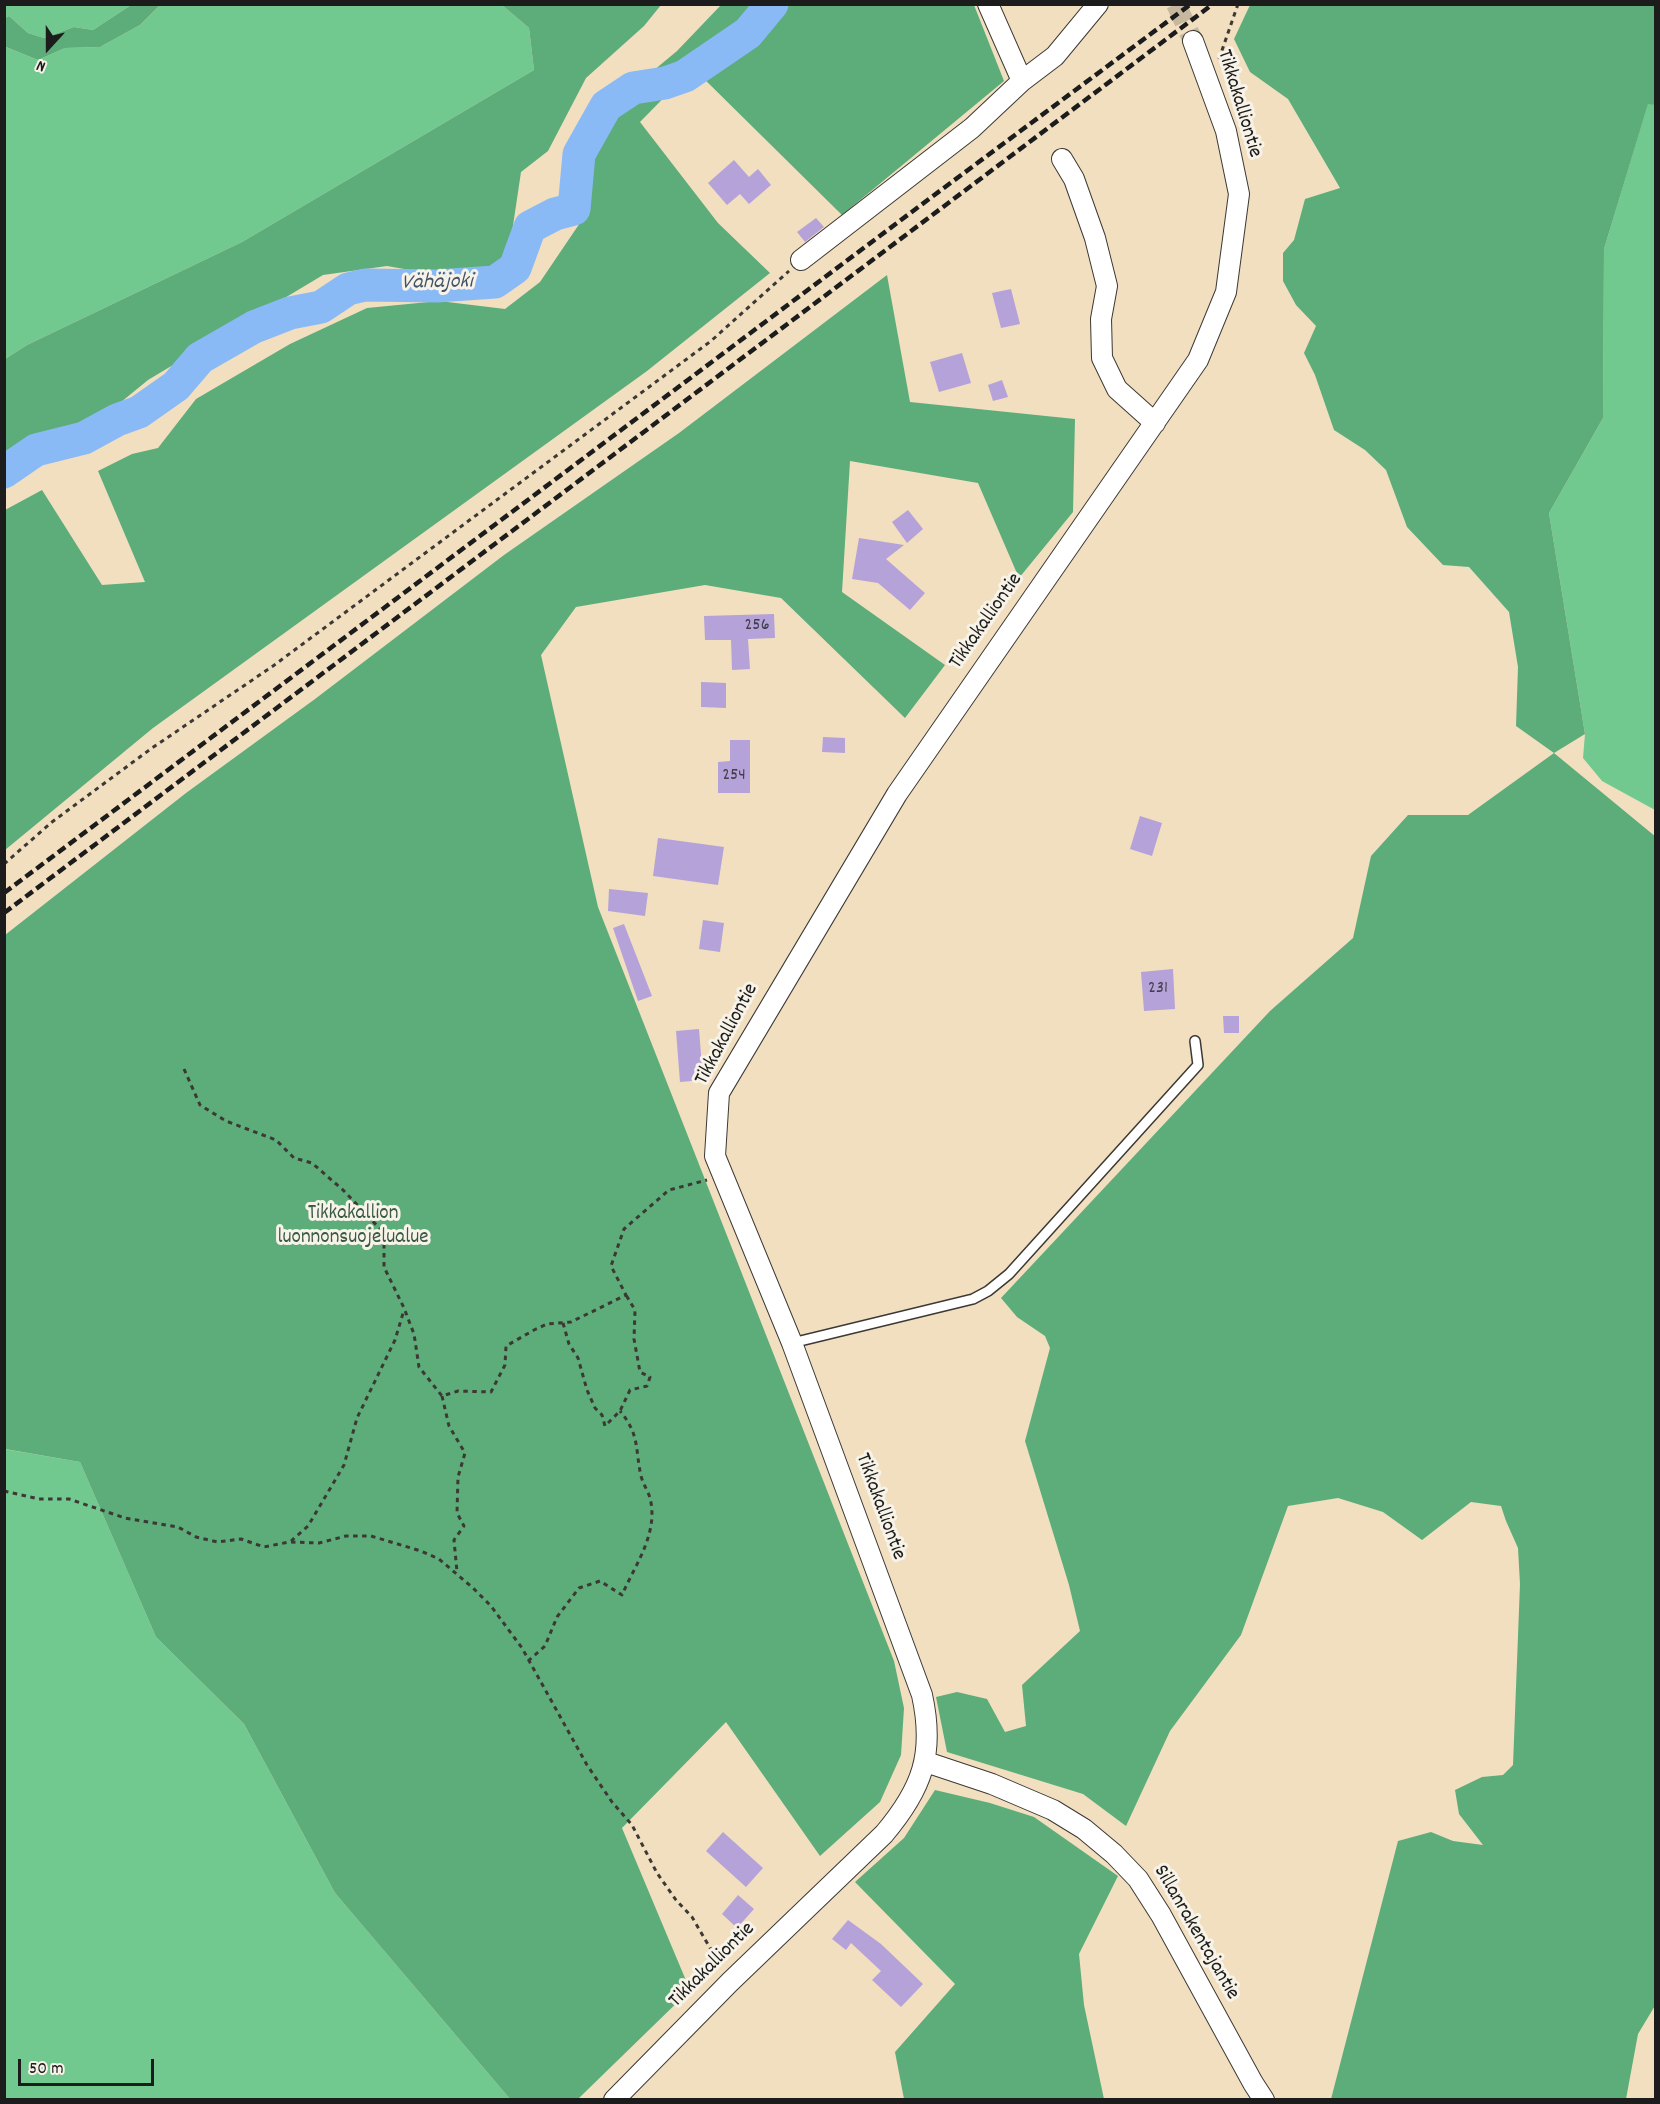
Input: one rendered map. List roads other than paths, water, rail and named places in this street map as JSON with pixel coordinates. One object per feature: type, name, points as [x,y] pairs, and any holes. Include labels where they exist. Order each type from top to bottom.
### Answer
[{"type":"street","points":[[988,4],[1022,81]]},
{"type":"street","points":[[801,260],[972,128],[1022,81],[1055,56],[1098,4]]},
{"type":"street","name":"Tikkakalliontie","points":[[614,2100],[730,1982],[884,1834],[898,1818],[909,1800],[920,1780],[926,1761],[928,1719],[922,1695],[792,1343],[715,1156],[719,1093],[897,794],[1198,360],[1226,292],[1239,194],[1226,131],[1193,41]]},
{"type":"street","points":[[1062,159],[1074,179],[1095,238],[1107,286],[1101,319],[1102,358],[1117,389],[1155,423]]},
{"type":"street","name":"Sillanrakentajantie","points":[[926,1761],[992,1784],[1053,1810],[1084,1829],[1114,1854],[1138,1880],[1161,1915],[1264,2100]]},
{"type":"lane","points":[[792,1343],[973,1299],[988,1291],[1008,1274],[1198,1065],[1195,1041]]},
{"type":"waterway","name":"Vähäjoki","points":[[4,472],[36,450],[84,438],[117,420],[139,412],[176,386],[200,358],[254,327],[290,313],[321,307],[348,289],[365,285],[437,286],[495,282],[515,268],[530,227],[555,214],[574,209],[579,154],[606,106],[633,88],[665,83],[685,76],[748,33],[772,4]]},
{"type":"tunnel","points":[[1176,4],[1193,41]]},
{"type":"railway","points":[[4,893],[1191,4]]},
{"type":"railway","points":[[4,913],[1213,4]]},
{"type":"park label","name":"Tikkakallion luonnonsuojelualue","points":[[353,1227]]}]
